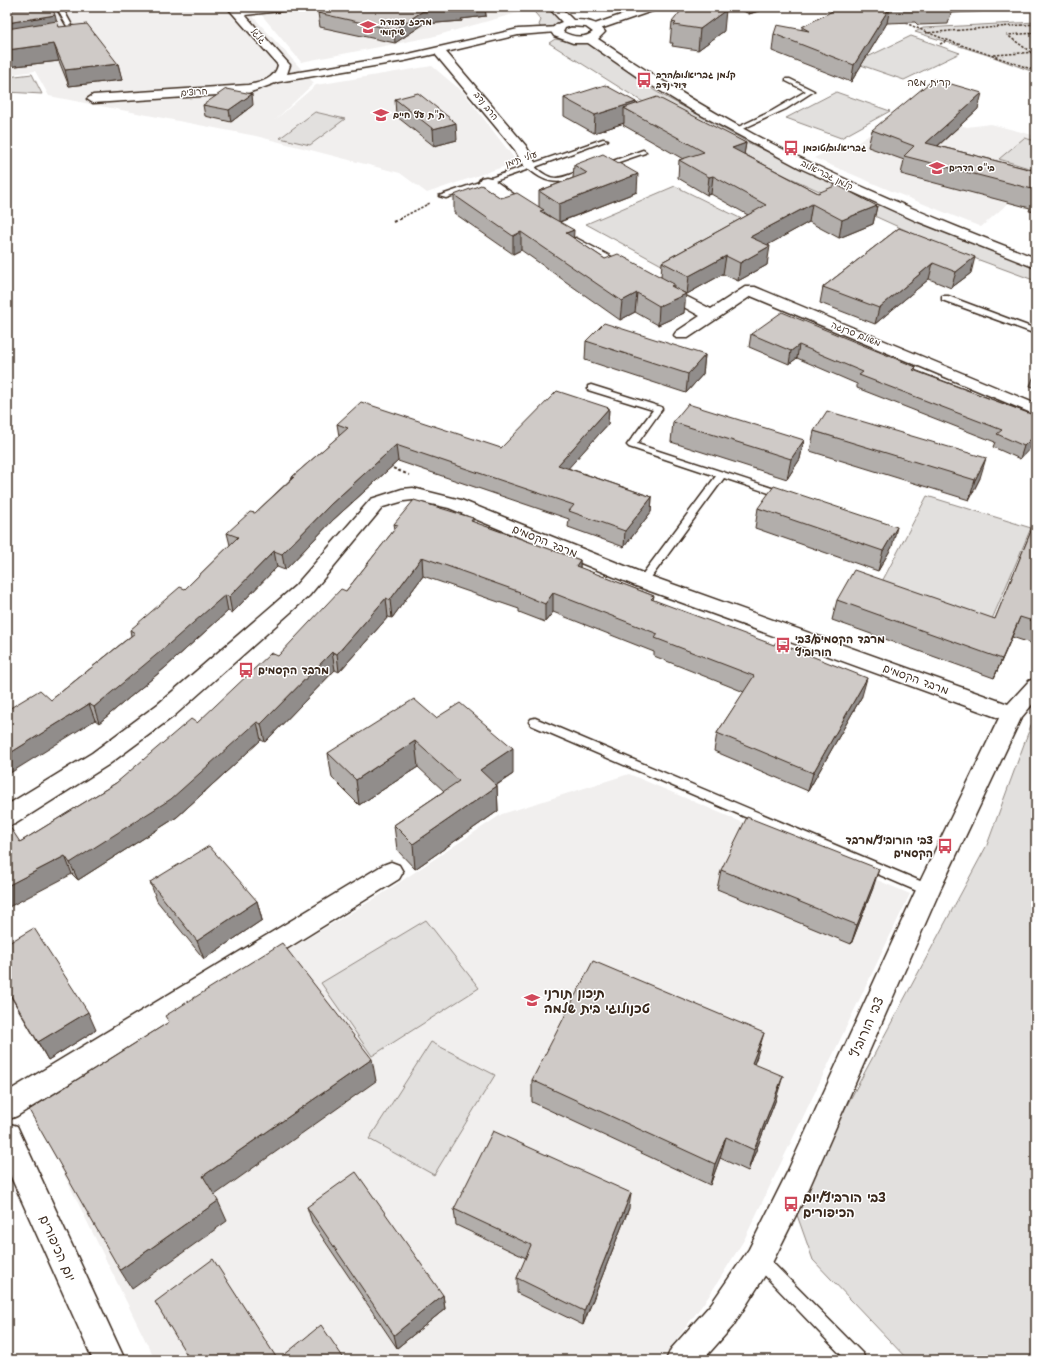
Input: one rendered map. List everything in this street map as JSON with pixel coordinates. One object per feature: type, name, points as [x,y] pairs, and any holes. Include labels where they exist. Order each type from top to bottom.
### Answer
[{"type":"street","points":[[235,10],[289,7]]},
{"type":"street","points":[[554,7],[570,24]]},
{"type":"street","points":[[592,33],[583,23],[570,24],[557,29],[558,34],[574,39],[592,33],[654,7]]},
{"type":"street","name":"גלגל","points":[[235,10],[284,65],[284,71],[276,79]]},
{"type":"street","name":"חרוצים","points":[[93,100],[248,89],[267,84],[276,79],[321,73],[438,50],[518,32],[557,29]]},
{"type":"street","name":"קלמן גבריאלוב","points":[[592,33],[628,67],[736,130],[872,196],[971,238],[1036,262]]},
{"type":"street","name":"הרב נדב","points":[[438,50],[521,149],[530,166]]},
{"type":"street","points":[[486,181],[540,219]]},
{"type":"street","points":[[566,235],[645,281],[712,316]]},
{"type":"street","name":"משולם סרנגה","points":[[682,335],[750,290],[1036,410]]},
{"type":"street","name":"מרבד הקסמים","points":[[7,817],[100,759],[166,710],[302,590],[377,504],[389,498],[413,494],[455,504],[643,581],[1012,714]]},
{"type":"street","name":"צבי הורוביץ","points":[[682,1360],[722,1315],[760,1259],[928,890],[1012,714],[1036,686]]},
{"type":"street","points":[[7,1107],[391,872]]},
{"type":"street","name":"יום הכיפורים","points":[[7,1136],[109,1360]]},
{"type":"lane","points":[[54,35],[61,34],[71,28],[59,7]]},
{"type":"lane","points":[[736,130],[771,115],[798,101],[811,91],[788,80]]},
{"type":"lane","name":"עולי תימן","points":[[443,196],[605,140]]},
{"type":"lane","points":[[530,166],[543,178],[555,182],[643,152]]},
{"type":"lane","points":[[945,298],[1036,332]]},
{"type":"lane","points":[[591,388],[658,409],[632,444],[795,498]]},
{"type":"lane","points":[[643,581],[722,474]]},
{"type":"lane","points":[[535,722],[928,890]]},
{"type":"lane","points":[[760,1259],[857,1360]]},
{"type":"path","points":[[902,21],[924,33],[994,55],[1036,71]]},
{"type":"path","points":[[924,33],[1036,24]]},
{"type":"path","points":[[1036,33],[1007,35],[1036,56]]},
{"type":"path","points":[[940,44],[948,41]]},
{"type":"path","points":[[994,55],[1036,52]]},
{"type":"path","points":[[393,222],[443,196]]},
{"type":"shaded area","points":[[7,7],[273,7],[247,10],[314,83],[274,121],[316,85],[432,66],[464,93],[517,162],[427,193],[400,173],[256,136],[49,96],[35,71],[7,75]]},
{"type":"shaded area","name":"מרכז עבודה שיקומי","points":[[321,7],[526,7],[528,10],[431,37],[301,62],[260,13]]},
{"type":"shaded area","points":[[530,7],[550,7],[563,22],[546,34],[539,25],[541,20]]},
{"type":"shaded area","points":[[1036,22],[1036,73],[991,56],[915,32],[923,28]]},
{"type":"shaded area","points":[[911,36],[960,53],[904,80],[855,63]]},
{"type":"shaded area","points":[[555,39],[572,42],[586,41],[655,91],[749,143],[898,213],[1036,268],[1036,281],[936,244],[751,160],[638,99],[549,43]]},
{"type":"shaded area","points":[[32,74],[42,94],[7,92],[7,77]]},
{"type":"shaded area","points":[[836,92],[890,111],[841,138],[786,118]]},
{"type":"shaded area","name":"בי\"ס הדרים","points":[[906,110],[967,127],[991,124],[1036,136],[1036,179],[981,227],[814,158],[826,152],[854,145]]},
{"type":"shaded area","points":[[315,112],[345,119],[310,145],[280,138]]},
{"type":"shaded area","points":[[1024,138],[1036,141],[1036,165],[1032,169],[999,159]]},
{"type":"shaded area","points":[[675,186],[758,227],[669,269],[586,224]]},
{"type":"shaded area","points":[[927,496],[1031,528],[987,631],[876,593]]},
{"type":"shaded area","points":[[1036,719],[1036,1360],[908,1360],[813,1260],[797,1215],[811,1172],[987,845],[1031,725]]},
{"type":"shaded area","name":"תיכון תורני טכנולוגי בית שלמה","points":[[629,774],[910,894],[744,1240],[709,1296],[665,1355],[659,1360],[155,1360],[29,1103],[379,896],[502,814]]},
{"type":"shaded area","points":[[426,920],[479,988],[372,1056],[321,983]]},
{"type":"shaded area","points":[[431,1042],[495,1075],[434,1175],[369,1139]]},
{"type":"building","points":[[7,7],[52,7],[55,15],[7,23]]},
{"type":"building","points":[[329,7],[461,8],[423,11],[394,30],[318,13]]},
{"type":"building","points":[[684,7],[710,7],[726,10],[700,29],[674,25],[676,23],[672,22]]},
{"type":"building","points":[[840,7],[890,7],[854,65],[774,34],[777,25],[809,31],[802,27]]},
{"type":"building","points":[[920,7],[951,7],[952,8],[921,9]]},
{"type":"building","points":[[57,21],[59,27],[87,24],[118,64],[65,70],[54,44],[7,50],[7,29]]},
{"type":"building","points":[[934,79],[982,93],[926,143],[1036,171],[1036,190],[904,156],[914,146],[872,130]]},
{"type":"building","points":[[605,85],[636,102],[595,115],[564,98]]},
{"type":"building","points":[[226,89],[252,94],[229,110],[203,105]]},
{"type":"building","points":[[418,93],[456,123],[433,129],[395,99]]},
{"type":"building","points":[[657,97],[746,143],[732,148],[818,193],[837,185],[877,206],[842,220],[812,204],[750,237],[770,246],[740,263],[726,256],[689,276],[662,262],[766,205],[713,176],[709,177],[679,160],[704,152],[624,108]]},
{"type":"building","points":[[603,154],[638,174],[559,204],[539,191],[587,173],[574,165]]},
{"type":"building","points":[[481,185],[501,198],[517,193],[544,210],[540,211],[574,230],[566,233],[605,259],[618,254],[674,284],[671,286],[686,294],[659,306],[637,293],[622,301],[521,232],[513,236],[454,195]]},
{"type":"building","points":[[899,228],[975,257],[956,272],[933,263],[879,308],[823,287]]},
{"type":"building","points":[[782,312],[916,367],[913,370],[1036,416],[1036,434],[1024,446],[997,434],[1002,430],[859,375],[863,372],[799,345],[791,351],[751,334]]},
{"type":"building","points":[[604,323],[705,355],[688,374],[586,341]]},
{"type":"building","points":[[557,391],[609,408],[558,465],[652,497],[625,531],[569,511],[574,505],[396,445],[331,504],[282,554],[274,551],[229,597],[225,595],[94,707],[89,704],[7,755],[7,710],[40,690],[51,700],[135,633],[130,630],[180,587],[185,589],[238,537],[227,533],[250,512],[255,513],[294,477],[292,477],[348,428],[337,424],[361,402],[501,448]]},
{"type":"building","points":[[688,404],[804,440],[791,459],[673,422]]},
{"type":"building","points":[[827,411],[986,458],[975,480],[814,431]]},
{"type":"building","points":[[774,486],[897,527],[883,551],[758,508]]},
{"type":"building","points":[[414,500],[473,518],[471,521],[580,560],[576,566],[654,596],[651,599],[774,645],[776,642],[867,678],[813,773],[717,733],[754,676],[655,638],[658,634],[553,593],[545,604],[519,593],[520,592],[422,557],[390,600],[386,598],[337,654],[332,652],[261,724],[257,722],[171,799],[70,863],[65,856],[7,886],[7,828],[10,827],[20,842],[116,783],[191,719],[197,723],[271,653],[278,656],[341,589],[346,591],[398,525],[394,524]]},
{"type":"building","points":[[1036,519],[1036,622],[1020,617],[1002,659],[837,600],[854,570],[995,619]]},
{"type":"building","points":[[414,699],[436,718],[460,703],[513,748],[480,770],[497,786],[413,844],[394,825],[459,781],[415,741],[356,780],[328,753]]},
{"type":"building","points":[[747,817],[879,869],[857,925],[721,870]]},
{"type":"building","points":[[209,846],[257,901],[197,941],[150,882]]},
{"type":"building","points":[[34,928],[88,1012],[38,1042],[7,989],[7,944]]},
{"type":"building","points":[[282,943],[372,1059],[203,1176],[218,1201],[120,1270],[29,1110],[169,1022],[165,1016]]},
{"type":"building","points":[[593,961],[764,1033],[752,1063],[783,1076],[754,1150],[726,1137],[715,1164],[532,1080]]},
{"type":"building","points":[[493,1131],[631,1193],[584,1311],[517,1278],[531,1245],[454,1209]]},
{"type":"building","points":[[356,1172],[443,1295],[394,1335],[307,1207]]},
{"type":"building","points":[[213,1259],[278,1360],[190,1360],[155,1302]]},
{"type":"building","points":[[321,1325],[345,1360],[278,1360]]},
{"type":"place","name":"מרכז עבודה שיקומי","points":[[368,27]]},
{"type":"place","name":"קלמן גבריאלוב/הרב דוד נדב","points":[[644,80]]},
{"type":"place","name":"ת\"ת עץ חיים","points":[[381,115]]},
{"type":"place","name":"גבריאלוב/טוכמן","points":[[791,148]]},
{"type":"place","name":"בי\"ס הדרים","points":[[937,168]]},
{"type":"place","name":"מרבד הקסמים/צבי הורוביץ","points":[[783,645]]},
{"type":"place","name":"מרבד הקסמים","points":[[246,670]]},
{"type":"place","name":"צבי הורוביץ/מרבד הקסמים","points":[[945,846]]},
{"type":"place","name":"תיכון תורני טכנולוגי בית שלמה","points":[[532,1000]]},
{"type":"place","name":"צבי הורביץ/יום הכיפורים","points":[[791,1204]]},
{"type":"district","name":"קרית משה","points":[[929,82]]}]
